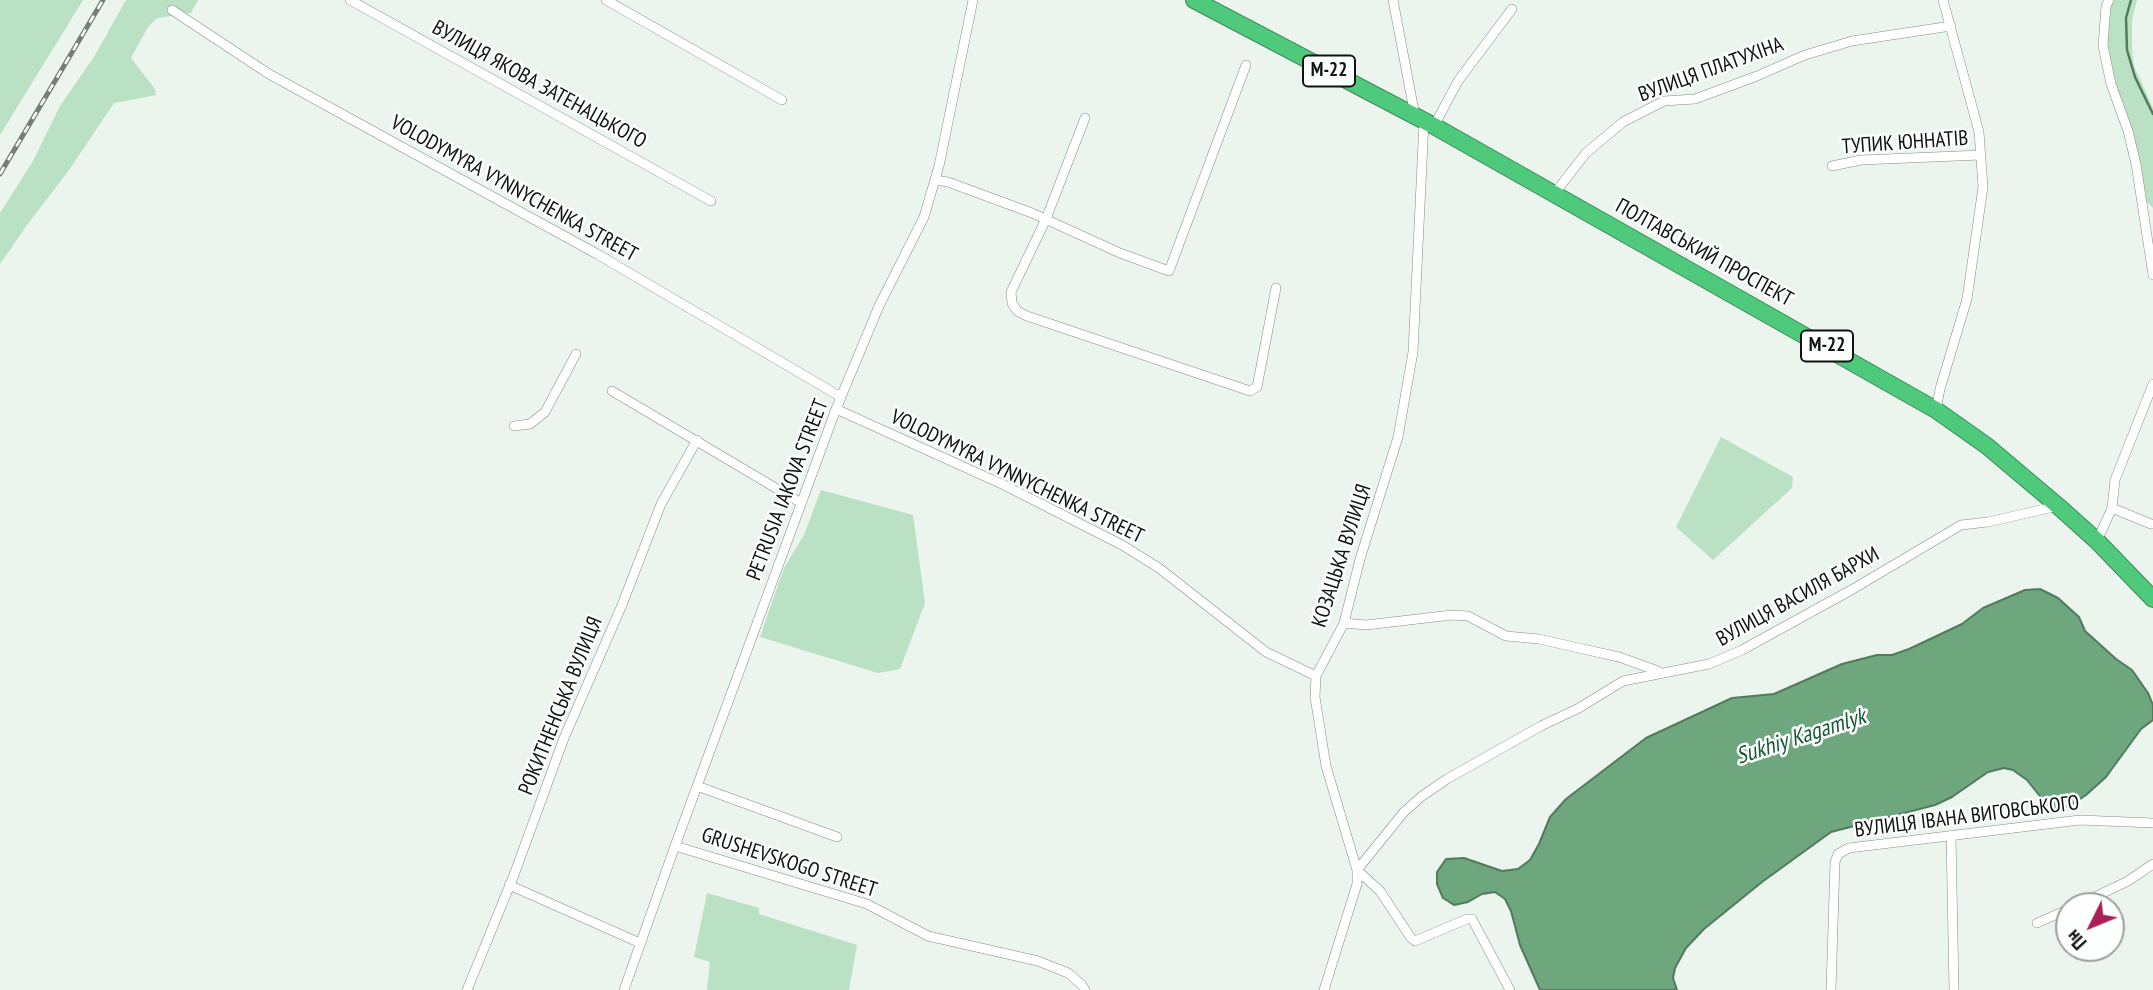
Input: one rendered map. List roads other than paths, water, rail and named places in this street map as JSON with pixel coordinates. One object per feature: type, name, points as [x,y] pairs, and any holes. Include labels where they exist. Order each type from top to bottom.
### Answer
[{"type":"highway","name":"ПОЛТАВСЬКИЙ ПРОСПЕКТ","points":[[1194,0],[1424,121],[1936,410],[1987,446],[2058,506],[2097,541],[2153,600]]},
{"type":"street","name":"ВУЛИЦЯ ЯКОВА ЗАТЕНАЦЬКОГО","points":[[350,0],[711,201]]},
{"type":"street","points":[[606,0],[782,100]]},
{"type":"street","name":"PETRUSIA IAKOVA STREET","points":[[624,990],[836,409],[879,306],[924,217],[935,180],[973,0]]},
{"type":"street","points":[[1393,0],[1424,121]]},
{"type":"street","points":[[1936,410],[1967,299],[1983,187],[1979,132],[1943,0]]},
{"type":"street","points":[[2109,0],[2106,6],[2103,46],[2111,84],[2131,142],[2153,275]]},
{"type":"street","points":[[1424,121],[1512,9]]},
{"type":"street","name":"VOLODYMYRA VYNNYCHENKA STREET","points":[[172,10],[269,74],[597,254],[841,397]]},
{"type":"street","name":"ВУЛИЦЯ ПЛАТУХІНА","points":[[1554,194],[1586,153],[1623,122],[1664,102],[1695,99],[1805,55],[1852,41],[1951,26]]},
{"type":"street","points":[[935,180],[948,182],[1046,219],[1120,253],[1169,271],[1246,65]]},
{"type":"street","points":[[1085,118],[1046,219],[1011,292],[1012,303],[1017,310],[1027,316],[1250,391],[1257,387],[1276,288]]},
{"type":"street","name":"КОЗАЦЬКА ВУЛИЦЯ","points":[[1324,990],[1357,884],[1357,870],[1326,766],[1315,697],[1316,676],[1344,623],[1360,559],[1398,437],[1416,312],[1424,121]]},
{"type":"street","name":"ТУПИК ЮННАТІВ","points":[[1832,166],[1861,160],[1982,155]]},
{"type":"street","points":[[514,426],[530,424],[545,412],[576,354]]},
{"type":"street","points":[[2097,541],[2112,508],[2115,480],[2153,384]]},
{"type":"street","points":[[612,391],[801,503]]},
{"type":"street","name":"VOLODYMYRA VYNNYCHENKA STREET","points":[[836,409],[1004,485],[1122,545],[1159,568],[1266,652],[1316,676]]},
{"type":"street","name":"РОКИТНЕНСЬКА ВУЛИЦЯ","points":[[467,990],[564,738],[622,605],[661,504],[697,440]]},
{"type":"street","name":"ВУЛИЦЯ ВАСИЛЯ БАРХИ","points":[[1357,870],[1404,812],[1422,796],[1447,779],[1541,726],[1579,708],[1623,681],[1709,664],[1742,650],[1961,525],[1988,522],[2058,506]]},
{"type":"street","points":[[2112,508],[2151,524]]},
{"type":"street","points":[[1344,623],[1366,625],[1452,615],[1468,616],[1506,636],[1539,639],[1619,657],[1659,672]]},
{"type":"street","points":[[697,786],[837,837]]},
{"type":"street","name":"ВУЛИЦЯ ІВАНА ВИГОВСЬКОГО","points":[[1831,990],[1835,862],[1838,854],[1849,848],[2080,820],[2153,823]]},
{"type":"street","points":[[1951,835],[1954,990]]},
{"type":"street","name":"GRUSHEVSKOGO STREET","points":[[675,846],[867,904],[928,936],[1038,961],[1068,974],[1085,990]]},
{"type":"street","points":[[2105,892],[2153,864]]},
{"type":"street","points":[[1357,870],[1380,891],[1415,941],[1472,919],[1510,990]]},
{"type":"street","points":[[509,885],[640,943]]},
{"type":"street","points":[[2037,923],[2055,915]]},
{"type":"water","points":[[2040,589],[2058,598],[2079,617],[2085,631],[2132,670],[2153,705],[2153,720],[2141,729],[2106,777],[2068,807],[2056,808],[2047,805],[2027,780],[2013,770],[2004,768],[1988,772],[1952,797],[1935,805],[1831,832],[1762,882],[1704,929],[1686,948],[1675,968],[1673,978],[1677,990],[1540,990],[1520,945],[1505,899],[1495,892],[1454,905],[1443,898],[1437,884],[1437,872],[1446,859],[1464,858],[1502,871],[1518,869],[1530,860],[1550,817],[1566,799],[1646,738],[1732,698],[1774,694],[1842,664],[1877,655],[1892,655],[1909,649],[1962,624],[1983,608],[2025,590]]},
{"type":"waterway","name":"Sukhiy Kagamlyk","points":[[2131,0],[2126,18],[2127,50],[2135,77],[2153,114]]},
{"type":"railway","points":[[0,174],[103,0]]}]
